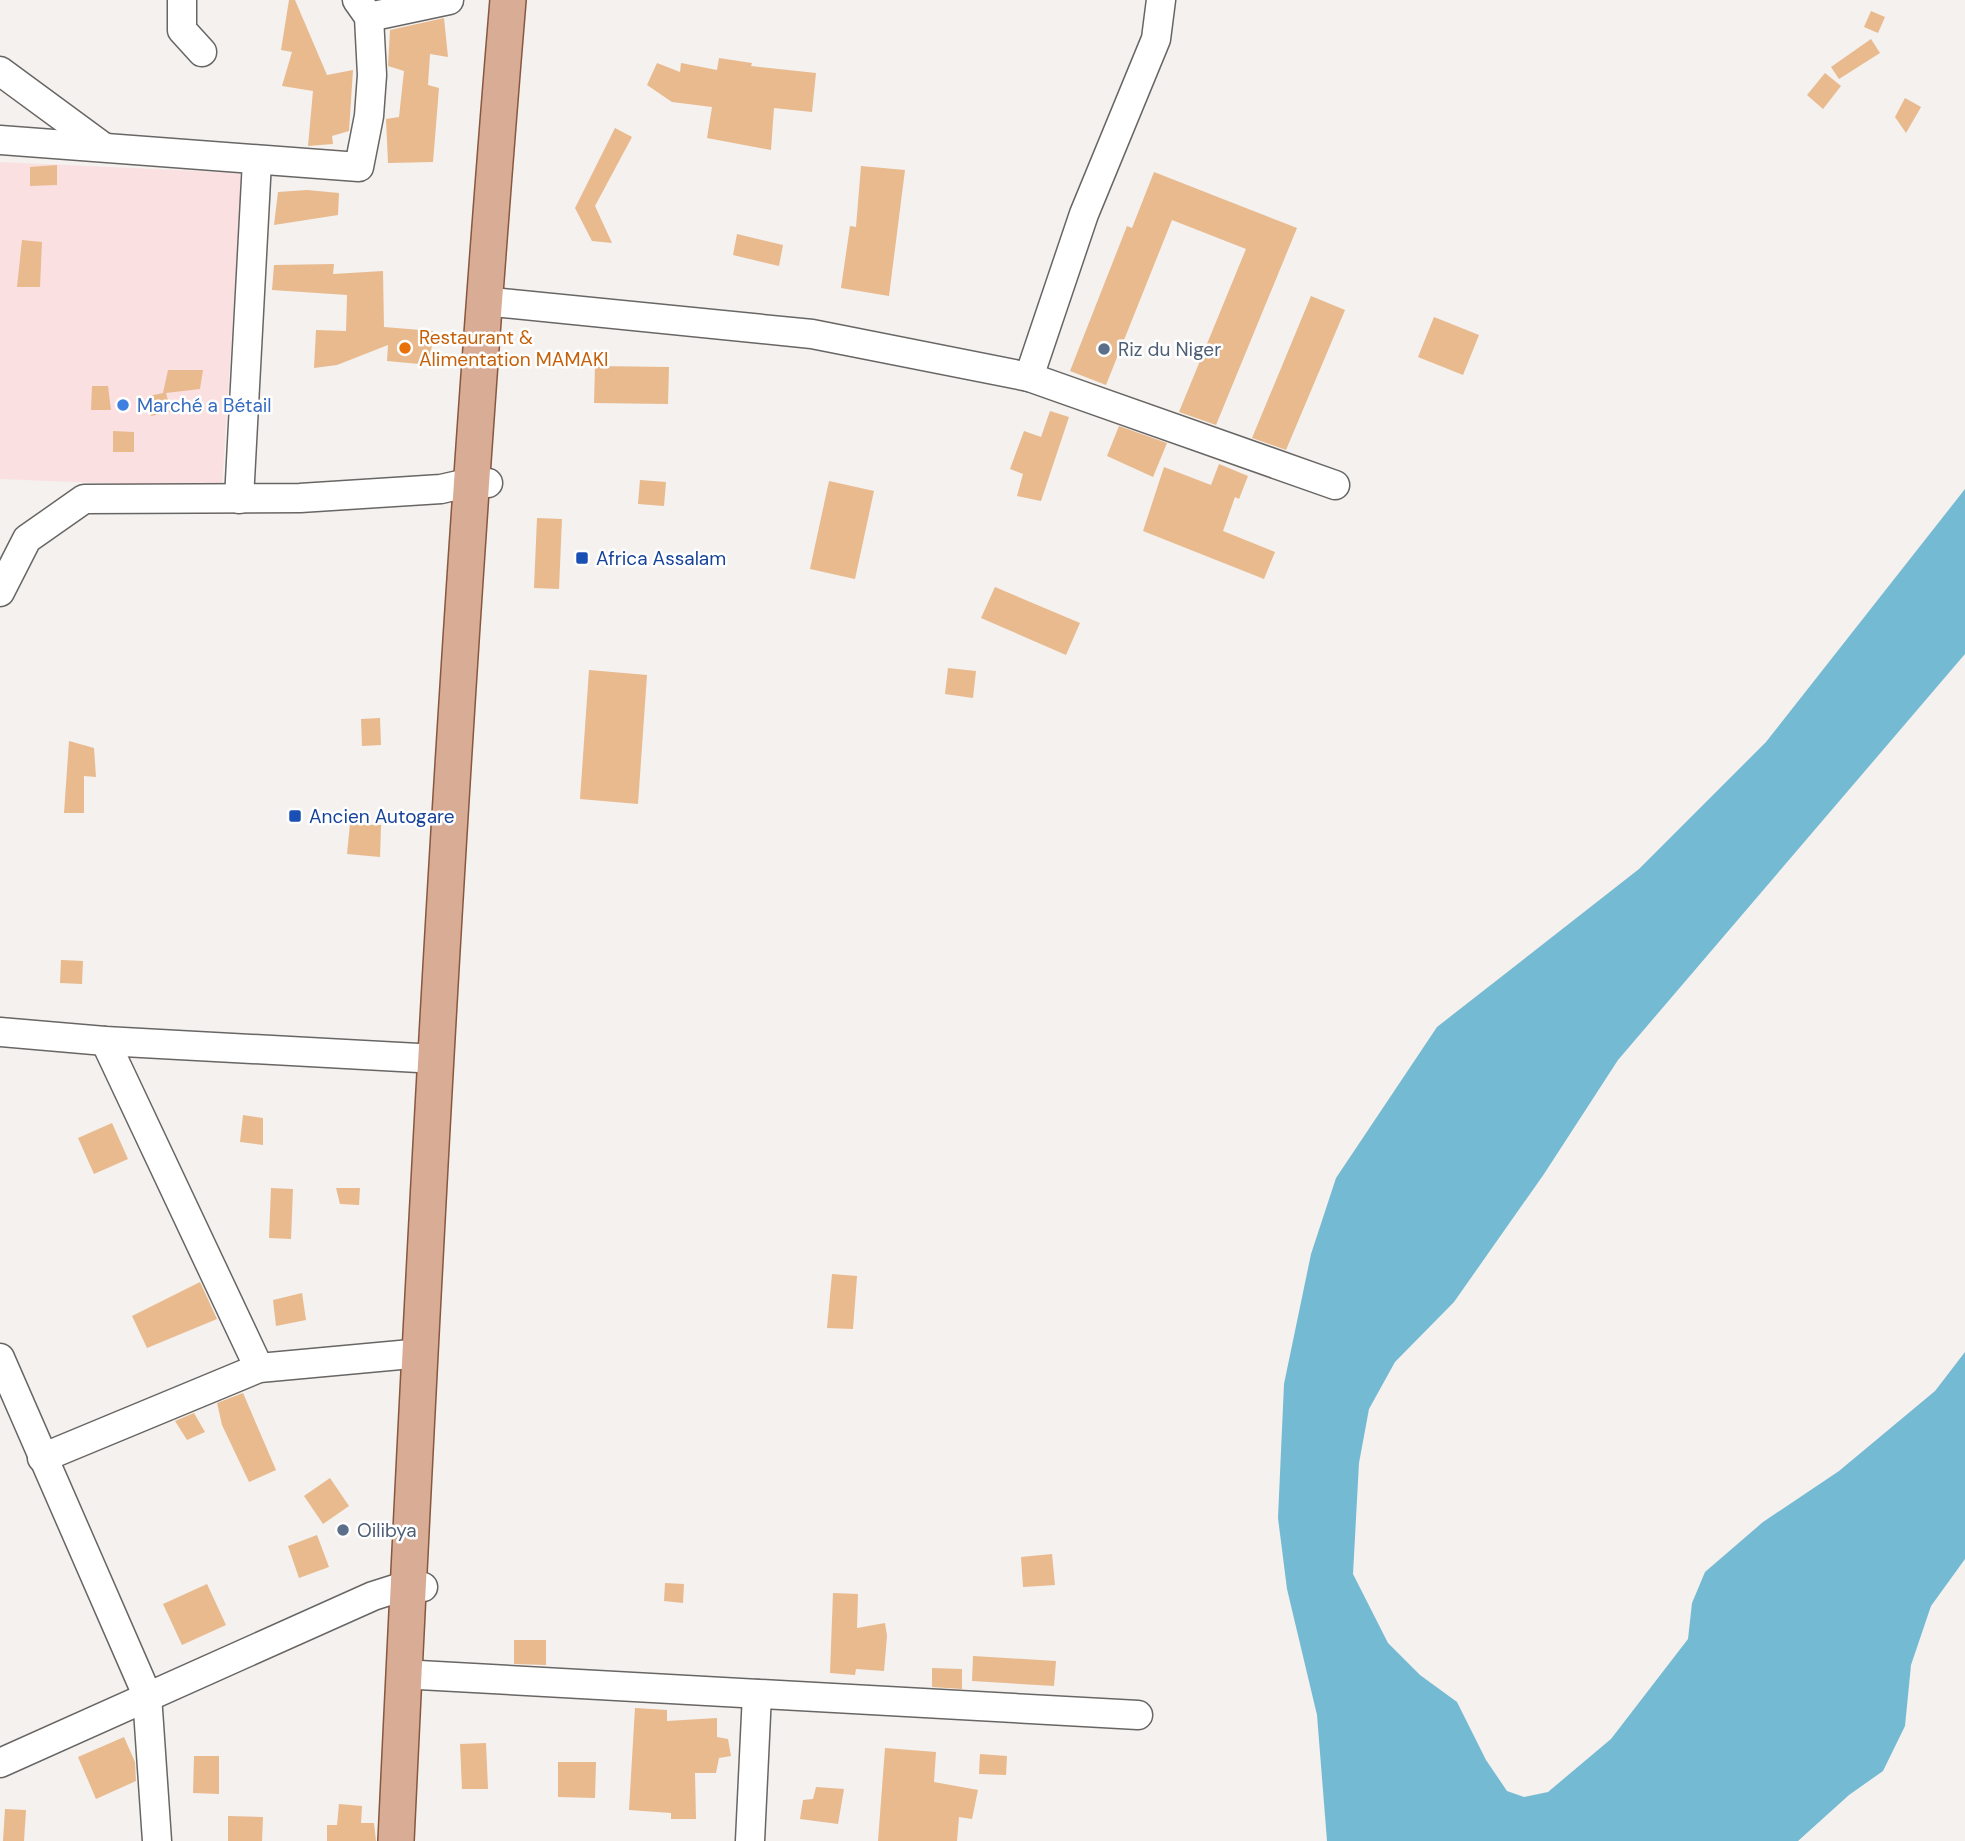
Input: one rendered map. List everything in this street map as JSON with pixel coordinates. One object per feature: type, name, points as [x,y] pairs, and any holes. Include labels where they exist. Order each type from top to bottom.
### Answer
[{"type":"main road","points":[[396,1841],[414,1587],[508,0]]},
{"type":"main road","points":[[490,302],[524,0]]},
{"type":"main road","points":[[411,1841],[419,1675],[414,1587],[422,1353],[437,1059],[480,483]]},
{"type":"street","points":[[182,0],[182,30],[202,52]]},
{"type":"street","points":[[0,140],[359,167],[369,116],[372,75],[363,9],[449,0]]},
{"type":"street","points":[[1029,377],[1084,214],[1156,39],[1161,0]]},
{"type":"street","points":[[0,71],[103,147]]},
{"type":"street","points":[[239,499],[257,161]]},
{"type":"street","points":[[490,302],[811,334],[1029,377],[1335,485]]},
{"type":"street","points":[[0,592],[27,539],[84,499],[239,499],[442,489],[480,483]]},
{"type":"street","points":[[0,1032],[106,1041],[437,1059]]},
{"type":"street","points":[[106,1041],[260,1368]]},
{"type":"street","points":[[42,1458],[260,1368],[422,1353]]},
{"type":"street","points":[[0,1358],[147,1695],[158,1841]]},
{"type":"street","points":[[0,1763],[373,1596],[414,1587]]},
{"type":"street","points":[[419,1675],[1138,1715]]},
{"type":"street","points":[[750,1841],[757,1694]]},
{"type":"shaded area","points":[[0,162],[242,173],[222,488],[0,479]]},
{"type":"water","points":[[1965,489],[1965,654],[1618,1060],[1544,1174],[1454,1302],[1395,1362],[1369,1409],[1359,1463],[1353,1574],[1388,1643],[1420,1675],[1457,1702],[1486,1760],[1507,1791],[1524,1797],[1548,1792],[1611,1739],[1688,1639],[1692,1603],[1705,1572],[1763,1522],[1839,1471],[1935,1391],[1965,1352],[1965,1559],[1931,1606],[1911,1665],[1905,1726],[1883,1771],[1849,1795],[1798,1841],[1327,1841],[1317,1715],[1287,1589],[1278,1518],[1284,1384],[1311,1254],[1336,1178],[1437,1027],[1639,869],[1766,742]]},
{"type":"building","points":[[289,0],[295,0],[327,75],[353,70],[349,131],[332,136],[333,144],[308,146],[313,91],[282,86],[292,52],[281,50]]},
{"type":"building","points":[[1871,11],[1885,17],[1878,33],[1864,27]]},
{"type":"building","points":[[444,18],[448,57],[430,54],[428,85],[439,88],[433,162],[388,163],[386,119],[399,117],[404,71],[388,66],[390,30]]},
{"type":"building","points":[[1871,39],[1880,53],[1839,79],[1831,67]]},
{"type":"building","points":[[719,58],[752,63],[751,66],[816,73],[812,112],[774,108],[771,150],[707,138],[712,107],[672,102],[647,85],[657,63],[680,72],[681,63],[717,70]]},
{"type":"building","points":[[1825,73],[1841,86],[1823,109],[1807,95]]},
{"type":"building","points":[[1905,98],[1921,107],[1906,133],[1895,117]]},
{"type":"building","points":[[615,128],[632,137],[595,206],[612,243],[592,241],[575,208]]},
{"type":"building","points":[[57,165],[57,185],[30,186],[30,167]]},
{"type":"building","points":[[861,166],[905,170],[889,296],[841,288],[850,226],[856,227]]},
{"type":"building","points":[[1154,172],[1297,228],[1216,425],[1179,412],[1246,249],[1172,220],[1106,385],[1070,371],[1127,226],[1132,228]]},
{"type":"building","points":[[307,190],[339,193],[338,215],[274,225],[278,192]]},
{"type":"building","points":[[737,234],[783,245],[779,266],[733,255]]},
{"type":"building","points":[[22,240],[42,242],[40,287],[17,287]]},
{"type":"building","points":[[334,264],[333,274],[383,271],[384,327],[433,331],[430,365],[387,361],[388,345],[337,365],[314,368],[316,330],[346,331],[347,295],[272,290],[274,265]]},
{"type":"building","points":[[1311,296],[1345,310],[1286,450],[1252,438]]},
{"type":"building","points":[[1434,317],[1479,335],[1463,375],[1418,357]]},
{"type":"building","points":[[595,366],[669,367],[668,404],[594,403]]},
{"type":"building","points":[[168,370],[203,370],[200,389],[166,393],[171,412],[151,416],[149,396],[163,393]]},
{"type":"building","points":[[92,386],[108,386],[111,410],[91,410]]},
{"type":"building","points":[[1050,411],[1069,417],[1041,501],[1017,496],[1023,474],[1010,469],[1024,431],[1041,437]]},
{"type":"building","points":[[1119,426],[1167,443],[1153,477],[1107,456]]},
{"type":"building","points":[[113,431],[134,432],[134,452],[113,452]]},
{"type":"building","points":[[1219,464],[1248,476],[1239,499],[1235,497],[1223,531],[1275,552],[1264,579],[1143,531],[1164,467],[1211,485]]},
{"type":"building","points":[[640,480],[666,482],[664,506],[638,504]]},
{"type":"building","points":[[829,481],[874,491],[855,579],[810,569]]},
{"type":"building","points":[[537,518],[562,519],[559,589],[534,588]]},
{"type":"building","points":[[995,587],[1080,623],[1066,655],[981,618]]},
{"type":"building","points":[[948,668],[976,671],[973,698],[945,694]]},
{"type":"building","points":[[589,670],[647,675],[638,804],[580,799]]},
{"type":"building","points":[[380,718],[381,745],[362,746],[361,719]]},
{"type":"building","points":[[69,741],[94,748],[96,777],[84,776],[84,813],[64,813]]},
{"type":"building","points":[[350,824],[381,825],[380,857],[347,854]]},
{"type":"building","points":[[61,960],[83,961],[82,984],[60,983]]},
{"type":"building","points":[[243,1115],[263,1118],[263,1145],[240,1142]]},
{"type":"building","points":[[112,1123],[128,1159],[94,1174],[78,1138]]},
{"type":"building","points":[[271,1188],[293,1189],[291,1239],[269,1238]]},
{"type":"building","points":[[336,1188],[360,1188],[359,1205],[340,1204]]},
{"type":"building","points":[[832,1274],[857,1276],[853,1329],[827,1328]]},
{"type":"building","points":[[200,1282],[217,1319],[147,1348],[132,1316]]},
{"type":"building","points":[[302,1293],[306,1320],[276,1326],[273,1300]]},
{"type":"building","points":[[243,1393],[276,1470],[249,1482],[222,1425],[217,1403]]},
{"type":"building","points":[[194,1413],[205,1432],[187,1440],[175,1421]]},
{"type":"building","points":[[330,1478],[349,1506],[323,1524],[304,1496]]},
{"type":"building","points":[[317,1535],[329,1567],[299,1578],[288,1546]]},
{"type":"building","points":[[1052,1554],[1055,1585],[1023,1587],[1021,1557]]},
{"type":"building","points":[[665,1583],[684,1584],[683,1603],[664,1601]]},
{"type":"building","points":[[207,1584],[226,1625],[182,1645],[163,1604]]},
{"type":"building","points":[[833,1593],[858,1594],[857,1628],[885,1623],[887,1636],[884,1671],[856,1669],[855,1675],[830,1673]]},
{"type":"building","points":[[514,1640],[546,1640],[546,1665],[514,1664]]},
{"type":"building","points":[[973,1656],[1056,1661],[1054,1686],[972,1681]]},
{"type":"building","points":[[932,1668],[962,1669],[962,1689],[932,1687]]},
{"type":"building","points":[[635,1708],[667,1710],[667,1721],[717,1718],[717,1737],[728,1739],[731,1756],[719,1758],[716,1773],[695,1773],[696,1819],[671,1819],[671,1813],[629,1810]]},
{"type":"building","points":[[124,1737],[135,1762],[136,1781],[96,1799],[78,1757]]},
{"type":"building","points":[[486,1743],[488,1789],[462,1789],[460,1744]]},
{"type":"building","points":[[885,1748],[936,1752],[934,1782],[978,1790],[972,1819],[959,1817],[957,1841],[878,1841]]},
{"type":"building","points":[[980,1754],[1007,1756],[1006,1775],[979,1774]]},
{"type":"building","points":[[194,1756],[219,1756],[219,1794],[193,1793]]},
{"type":"building","points":[[558,1762],[596,1762],[595,1798],[558,1797]]},
{"type":"building","points":[[816,1787],[844,1789],[838,1824],[800,1819],[803,1800],[813,1799]]},
{"type":"building","points":[[339,1804],[362,1806],[361,1823],[374,1823],[376,1841],[327,1841],[327,1825],[337,1825]]},
{"type":"building","points":[[5,1809],[26,1810],[24,1841],[3,1841]]},
{"type":"building","points":[[228,1816],[263,1817],[262,1841],[228,1841]]},
{"type":"place","name":"Restaurant & Alimentation MAMAKI","points":[[405,348]]},
{"type":"place","name":"Riz du Niger","points":[[1104,349]]},
{"type":"place","name":"Marché a Bétail","points":[[123,405]]},
{"type":"place","name":"Africa Assalam","points":[[582,558]]},
{"type":"place","name":"Ancien Autogare","points":[[295,816]]},
{"type":"place","name":"Oilibya","points":[[343,1530]]}]
